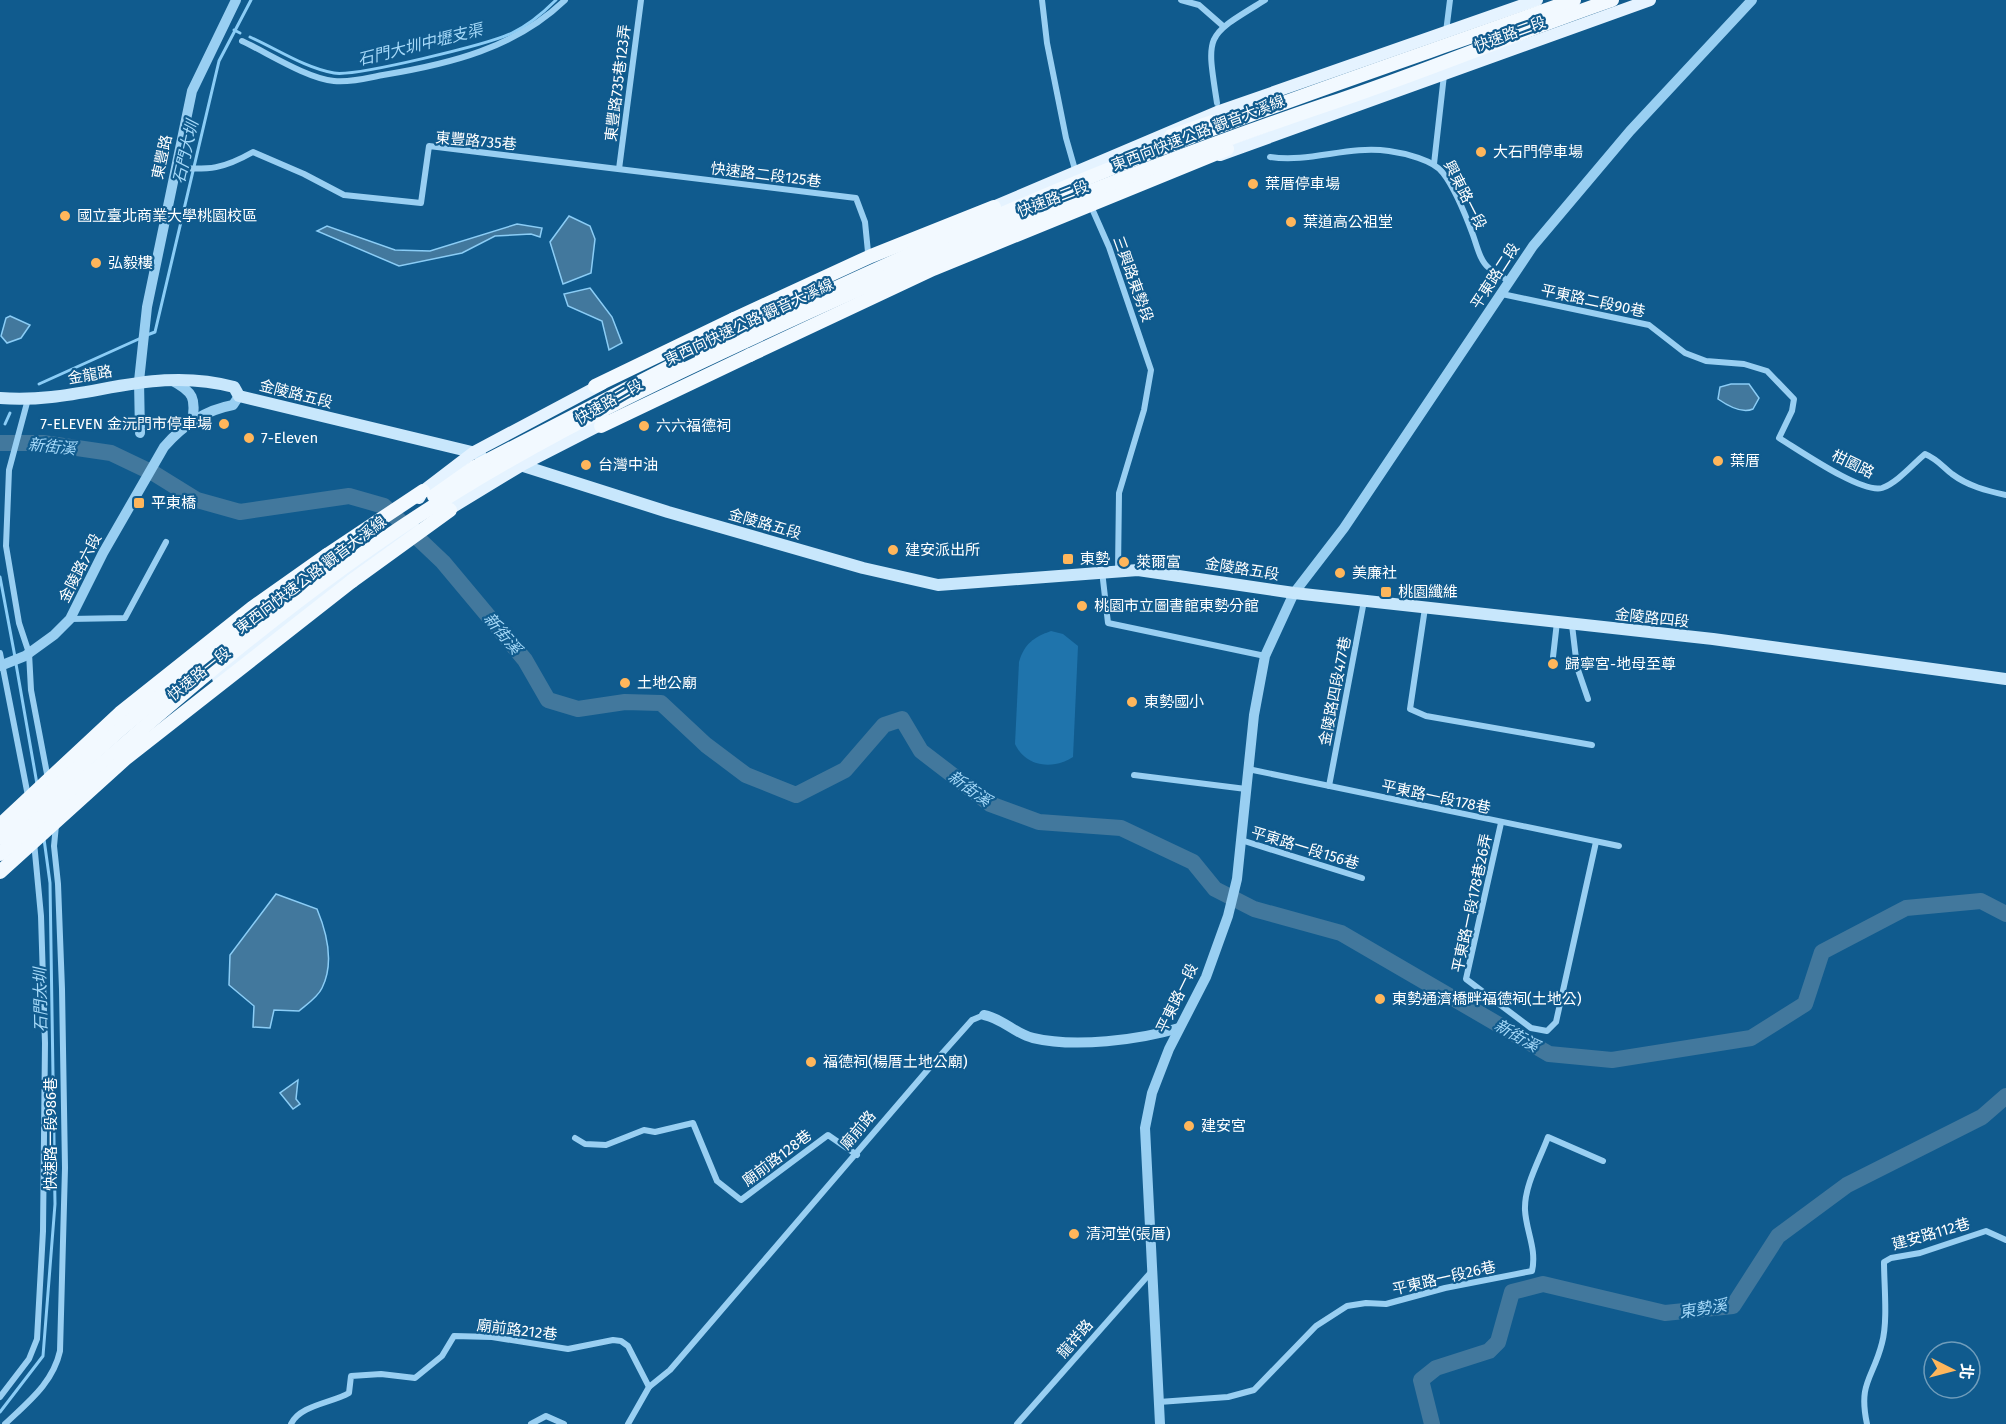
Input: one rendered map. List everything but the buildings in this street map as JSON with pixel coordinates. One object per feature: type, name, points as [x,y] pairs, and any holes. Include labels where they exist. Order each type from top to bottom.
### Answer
[{"type":"highway","name":"東西向快速公路 觀音大溪線","points":[[0,854],[154,719],[258,634],[359,556],[456,492],[556,435],[688,368],[913,264],[1303,105],[1574,0]]},
{"type":"highway","name":"東西向快速公路 觀音大溪線","points":[[0,838],[122,728],[232,637],[475,467],[605,398],[879,266],[1153,152],[1303,105],[1612,0]]},
{"type":"highway","points":[[595,386],[871,256],[1192,127],[1303,105]]},
{"type":"highway","points":[[601,426],[933,269],[1267,133],[1303,105]]},
{"type":"highway","points":[[0,825],[120,713],[252,608],[327,555],[417,497]]},
{"type":"highway","points":[[0,872],[125,759],[407,538],[450,510]]},
{"type":"main road","name":"快速路二段","points":[[474,452],[595,386],[616,381],[874,259],[1075,171],[1217,112],[1446,34],[1537,0]]},
{"type":"main road","name":"快速路二段","points":[[522,465],[601,426],[632,404],[941,259],[1088,201],[1650,0]]},
{"type":"main road","name":"金龍路","points":[[0,398],[51,398],[139,381],[168,379],[211,381],[234,387],[239,396]]},
{"type":"main road","name":"金陵路五段","points":[[239,396],[522,465],[668,512],[914,581],[938,585],[1118,570],[1206,578],[1294,594]]},
{"type":"main road","points":[[417,497],[474,452]]},
{"type":"main road","points":[[450,510],[522,465]]},
{"type":"main road","name":"快速路一段","points":[[31,804],[196,654],[386,519]]},
{"type":"main road","name":"快速路一段","points":[[35,828],[53,816],[273,634],[407,538]]},
{"type":"main road","name":"金陵路四段","points":[[1294,594],[1713,639],[2006,680]]},
{"type":"main road","points":[[0,831],[31,804]]},
{"type":"main road","points":[[0,861],[35,828]]},
{"type":"street","name":"東豐路","points":[[139,381],[147,307],[192,91],[236,0]]},
{"type":"street","points":[[242,41],[303,70],[333,81],[357,80],[439,66],[506,43],[546,19],[565,0]]},
{"type":"street","name":"東豐路735巷123弄","points":[[619,169],[640,0]]},
{"type":"street","name":"三興路東勢段","points":[[1042,0],[1047,43],[1075,171],[1109,247],[1150,370],[1144,410],[1119,493],[1118,570]]},
{"type":"street","points":[[1181,0],[1199,5],[1223,26]]},
{"type":"street","points":[[1217,103],[1209,54],[1213,37],[1223,26],[1265,0]]},
{"type":"street","name":"興東路一段","points":[[1450,0],[1434,164],[1443,172],[1488,268],[1509,281]]},
{"type":"street","name":"平東路二段","points":[[1294,594],[1344,528],[1533,246],[1630,131],[1752,0]]},
{"type":"street","name":"東豐路735巷","points":[[176,168],[213,170],[232,164],[254,152],[344,195],[421,203],[429,146],[619,169]]},
{"type":"street","points":[[1270,157],[1288,160],[1317,158],[1359,148],[1390,151],[1434,164]]},
{"type":"street","name":"快速路二段125巷","points":[[619,169],[856,198],[865,222],[868,252]]},
{"type":"street","name":"平東路二段90巷","points":[[1502,294],[1649,325],[1685,352],[1706,361],[1744,364],[1767,371],[1794,399],[1792,411],[1779,438]]},
{"type":"street","points":[[168,379],[186,388],[193,398],[192,423]]},
{"type":"street","points":[[139,381],[140,433]]},
{"type":"street","points":[[192,423],[216,408],[233,405],[239,396]]},
{"type":"street","name":"快速路一段986巷","points":[[5,1424],[45,1384],[53,1373],[60,1351],[64,1168],[58,884],[47,772],[7,554],[6,500],[9,470],[28,399]]},
{"type":"street","name":"金陵路六段","points":[[2,665],[27,654],[70,619],[103,553],[155,463],[177,432],[192,423]]},
{"type":"street","name":"柑園路","points":[[1779,438],[1834,472],[1866,487],[1880,489],[1925,454],[1976,488],[2006,495]]},
{"type":"street","points":[[70,619],[125,618],[166,542]]},
{"type":"street","points":[[1102,571],[1108,623],[1265,656]]},
{"type":"street","name":"平東路一段","points":[[1160,1424],[1145,1128],[1152,1093],[1179,1028],[1206,977],[1228,916],[1237,879],[1254,715],[1265,656],[1294,594]]},
{"type":"street","name":"金陵路四段477巷","points":[[1329,786],[1364,601]]},
{"type":"street","points":[[1425,608],[1410,709],[1426,716],[1592,745]]},
{"type":"street","points":[[1553,657],[1557,622]]},
{"type":"street","points":[[1572,625],[1577,667],[1588,699]]},
{"type":"street","name":"快速路一段986巷","points":[[0,653],[35,828],[34,843],[41,916],[45,1043],[43,1231],[38,1340],[29,1359],[0,1397]]},
{"type":"street","name":"平東路一段178巷","points":[[1248,769],[1619,846]]},
{"type":"street","points":[[1134,775],[1246,789]]},
{"type":"street","name":"平東路一段178巷26弄","points":[[1501,823],[1466,979],[1531,1028],[1547,1031],[1556,1022],[1596,842]]},
{"type":"street","name":"平東路一段156巷","points":[[1241,840],[1362,878]]},
{"type":"street","name":"廟前路","points":[[628,1424],[649,1387],[670,1370],[972,1020],[984,1015],[993,1016],[1033,1038],[1084,1042],[1127,1040],[1179,1028]]},
{"type":"street","name":"廟前路128巷","points":[[575,1138],[585,1144],[606,1144],[644,1130],[655,1132],[693,1123],[717,1181],[741,1200],[828,1135],[857,1155]]},
{"type":"street","name":"平東路一段26巷","points":[[1159,1402],[1228,1397],[1254,1390],[1316,1326],[1347,1306],[1366,1303],[1386,1304],[1446,1288],[1532,1271],[1535,1258],[1525,1210],[1527,1193],[1548,1137],[1603,1161]]},
{"type":"street","name":"建安路112巷","points":[[1867,1424],[1863,1407],[1864,1386],[1883,1341],[1884,1262],[1891,1258],[1920,1253],[1986,1231],[2006,1240]]},
{"type":"street","name":"龍祥路","points":[[1017,1424],[1152,1271]]},
{"type":"street","name":"廟前路212巷","points":[[291,1424],[295,1416],[349,1393],[351,1376],[381,1374],[415,1378],[442,1356],[454,1336],[492,1337],[568,1349],[613,1340],[621,1341],[627,1346],[649,1387]]},
{"type":"street","points":[[531,1424],[546,1416],[564,1424]]},
{"type":"shaded area","points":[[569,216],[590,226],[595,239],[591,273],[563,284],[550,242]]},
{"type":"shaded area","points":[[517,224],[542,228],[540,237],[531,234],[495,236],[462,253],[399,266],[317,231],[327,226],[395,250],[430,251]]},
{"type":"shaded area","points":[[590,288],[612,317],[622,343],[609,350],[602,321],[568,306],[564,294]]},
{"type":"shaded area","points":[[10,316],[30,325],[21,338],[7,343],[1,336],[6,318]]},
{"type":"shaded area","points":[[1731,384],[1749,384],[1759,398],[1753,409],[1740,410],[1718,399],[1720,387]]},
{"type":"shaded area","points":[[1051,631],[1063,634],[1078,646],[1073,757],[1049,765],[1026,758],[1015,744],[1019,662],[1024,650],[1031,642]]},
{"type":"shaded area","points":[[276,894],[317,909],[328,948],[328,969],[320,991],[312,1001],[299,1011],[274,1010],[270,1028],[253,1027],[254,1006],[229,985],[230,955]]},
{"type":"shaded area","points":[[298,1080],[296,1099],[300,1104],[293,1109],[280,1093]]},
{"type":"waterway","name":"石門大圳","points":[[147,335],[155,332],[219,61],[251,0]]},
{"type":"waterway","name":"石門大圳中壢支渠","points":[[250,37],[312,67],[334,73],[347,73],[423,59],[499,38],[530,22],[556,0]]},
{"type":"waterway","name":"石門大圳","points":[[234,30],[240,33]]},
{"type":"waterway","name":"石門大圳","points":[[39,384],[141,338]]},
{"type":"waterway","name":"石門大圳","points":[[5,424],[10,413]]},
{"type":"waterway","name":"新街溪","points":[[0,443],[43,443],[111,453],[155,474],[197,500],[240,512],[349,496],[384,506],[443,562],[525,660],[548,700],[578,709],[625,702],[661,703],[706,745],[746,775],[796,795],[845,770],[884,725],[902,719],[921,751],[990,804],[1039,822],[1121,828],[1193,862],[1215,889],[1254,909],[1341,933],[1549,1054],[1612,1060],[1751,1038],[1805,1004],[1822,952],[1906,908],[1981,901],[2006,914]]},
{"type":"waterway","name":"石門大圳","points":[[0,577],[15,657]]},
{"type":"waterway","name":"石門大圳","points":[[16,664],[37,784]]},
{"type":"waterway","name":"石門大圳","points":[[0,1412],[43,1356],[55,1204],[50,883],[44,839]]},
{"type":"waterway","name":"東勢溪","points":[[1432,1424],[1421,1380],[1436,1368],[1489,1351],[1498,1342],[1512,1292],[1543,1284],[1665,1313],[1733,1306],[1778,1236],[1847,1185],[1982,1117],[2006,1096]]},
{"type":"place","name":"大石門停車場","points":[[1481,152]]},
{"type":"place","name":"葉厝停車場","points":[[1253,184]]},
{"type":"place","name":"國立臺北商業大學桃園校區","points":[[65,216]]},
{"type":"place","name":"葉道高公祖堂","points":[[1291,222]]},
{"type":"place","name":"弘毅樓","points":[[96,263]]},
{"type":"place","name":"7-ELEVEN 金沅門市停車場","points":[[224,424]]},
{"type":"place","name":"六六福德祠","points":[[644,426]]},
{"type":"place","name":"7-Eleven","points":[[249,438]]},
{"type":"place","name":"葉厝","points":[[1718,461]]},
{"type":"place","name":"台灣中油","points":[[586,465]]},
{"type":"place","name":"平東橋","points":[[139,503]]},
{"type":"place","name":"建安派出所","points":[[893,550]]},
{"type":"place","name":"東勢","points":[[1068,559]]},
{"type":"place","name":"萊爾富","points":[[1124,562]]},
{"type":"place","name":"美廉社","points":[[1340,573]]},
{"type":"place","name":"桃園纖維","points":[[1386,592]]},
{"type":"place","name":"桃園市立圖書館東勢分館","points":[[1082,606]]},
{"type":"place","name":"歸寧宮-地母至尊","points":[[1553,664]]},
{"type":"place","name":"土地公廟","points":[[625,683]]},
{"type":"place","name":"東勢國小","points":[[1132,702]]},
{"type":"place","name":"東勢通濟橋畔福德祠(土地公)","points":[[1380,999]]},
{"type":"place","name":"福德祠(楊厝土地公廟)","points":[[811,1062]]},
{"type":"place","name":"建安宮","points":[[1189,1126]]},
{"type":"place","name":"清河堂(張厝)","points":[[1074,1234]]}]
